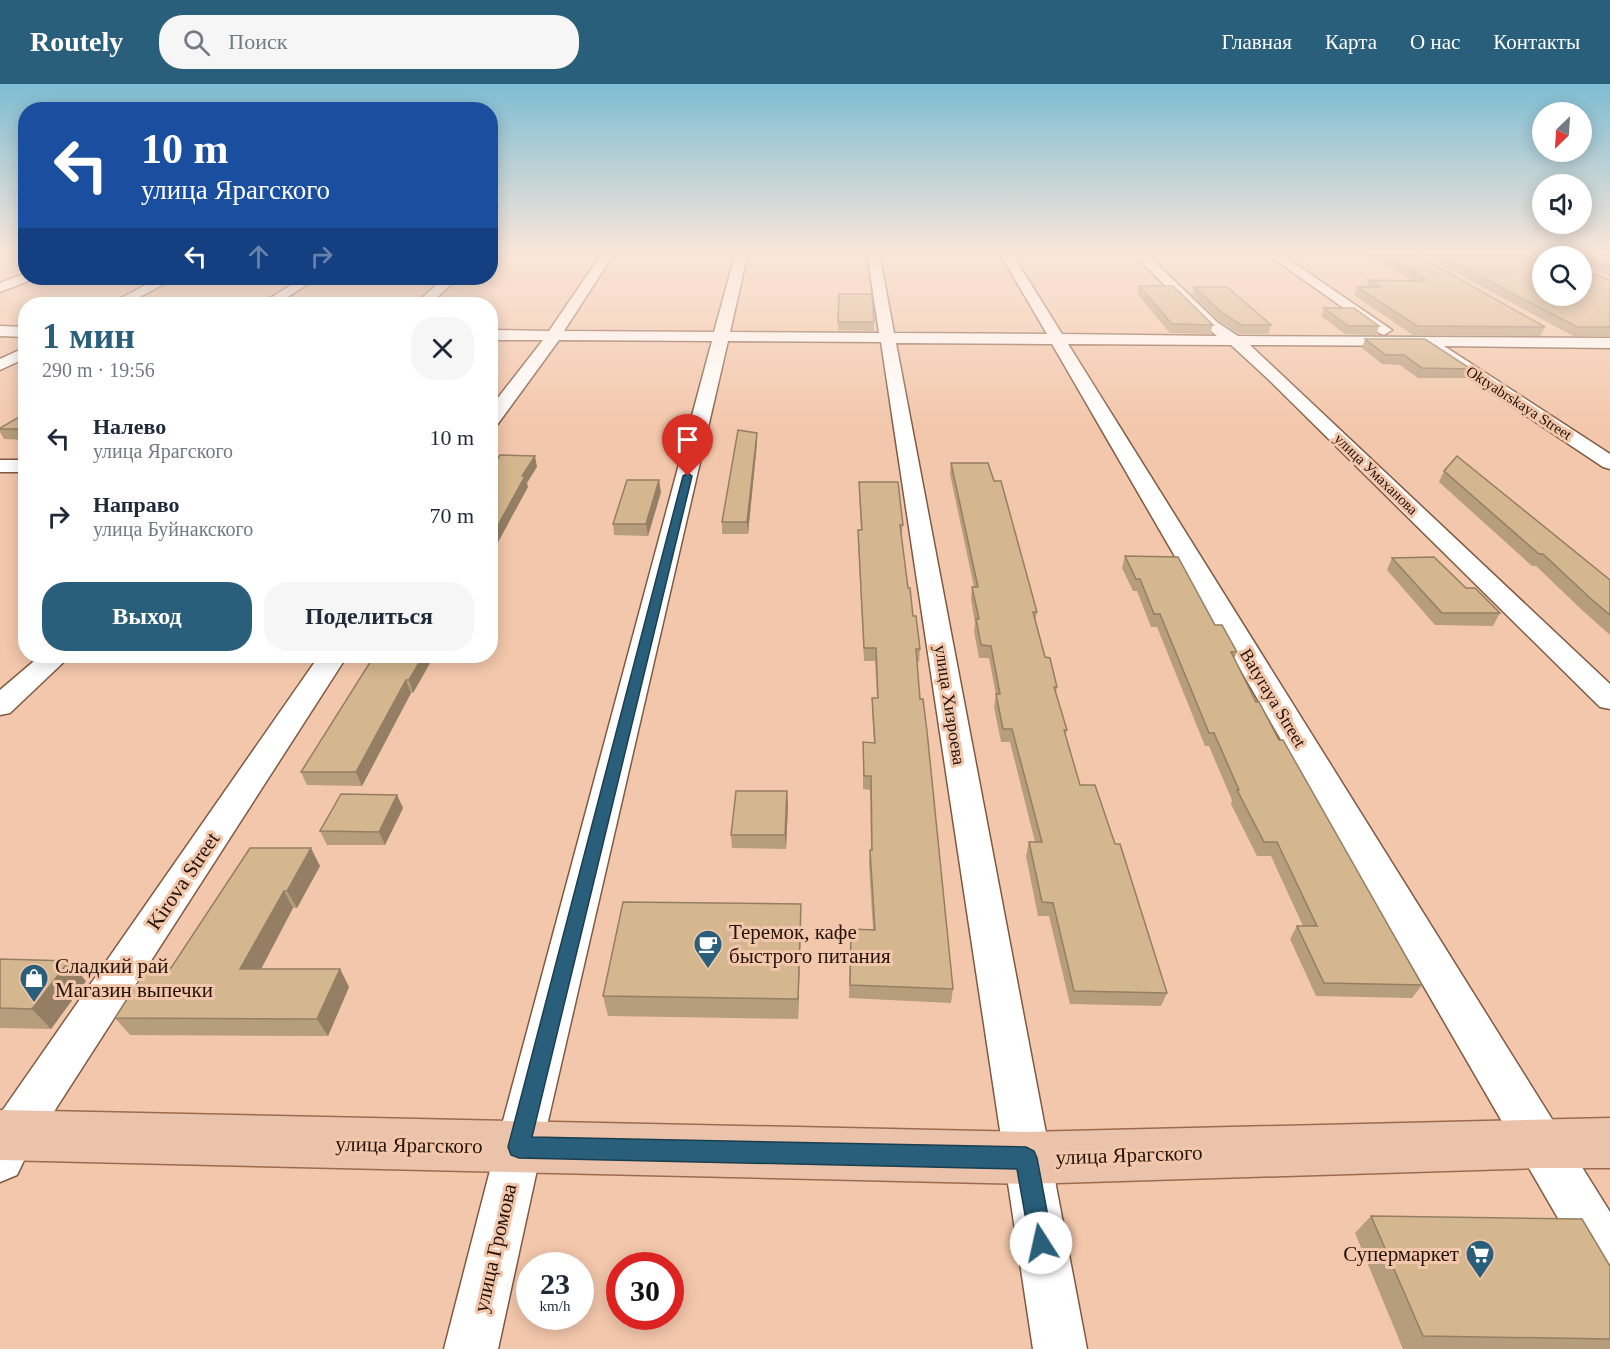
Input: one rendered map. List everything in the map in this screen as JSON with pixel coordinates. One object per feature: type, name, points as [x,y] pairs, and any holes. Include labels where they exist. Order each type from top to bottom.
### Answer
[{"type":"main road","name":"улица Ярагского","points":[[4,1143],[519,1147],[1026,1158],[1610,1143]]},
{"type":"street","points":[[498,410],[570,311]]},
{"type":"street","name":"улица Громова","points":[[471,1349],[519,1147],[729,311]]},
{"type":"street","name":"улица Хизроева","points":[[884,311],[1060,1349]]},
{"type":"street","name":"Batyraya Street","points":[[1040,311],[1610,1259]]},
{"type":"street","name":"улица Умаханова","points":[[1198,311],[1212,325],[1237,342],[1610,699]]},
{"type":"street","points":[[1356,311],[1401,342]]},
{"type":"street","points":[[1538,326],[1568,342]]},
{"type":"street","points":[[0,331],[18,332]]},
{"type":"street","points":[[498,334],[1237,342],[1610,343]]},
{"type":"street","name":"Oktyabrskaya Street","points":[[1427,342],[1610,463]]},
{"type":"street","points":[[0,365],[18,356]]},
{"type":"street","points":[[0,466],[18,466]]},
{"type":"street","points":[[0,706],[48,663]]},
{"type":"street","name":"Kirova Street","points":[[4,1143],[328,663]]},
{"type":"building","points":[[838,311],[873,311],[874,322],[838,322]]},
{"type":"building","points":[[1161,311],[1199,311],[1213,325],[1172,324]]},
{"type":"building","points":[[1255,311],[1271,325],[1241,325],[1221,312]]},
{"type":"building","points":[[1328,311],[1358,311],[1379,326],[1348,326]]},
{"type":"building","points":[[1394,311],[1516,311],[1545,327],[1417,326]]},
{"type":"building","points":[[1547,311],[1610,311],[1610,327],[1577,327]]},
{"type":"building","points":[[1365,339],[1425,339],[1471,369],[1422,368],[1404,355],[1386,355]]},
{"type":"building","points":[[18,418],[18,429],[0,428]]},
{"type":"building","points":[[738,430],[757,433],[747,522],[722,522]]},
{"type":"building","points":[[500,455],[535,456],[522,476],[525,476],[498,525],[498,458]]},
{"type":"building","points":[[1457,456],[1610,580],[1610,615],[1543,554],[1539,554],[1444,471]]},
{"type":"building","points":[[951,463],[988,463],[994,481],[1001,481],[1037,612],[1033,612],[1045,657],[1050,658],[1057,687],[1054,687],[1067,730],[1064,730],[1080,785],[1095,785],[1115,844],[1120,844],[1167,993],[1074,991],[1053,903],[1042,902],[1029,842],[1042,842],[1012,729],[1003,729],[996,694],[1000,694],[991,646],[981,645],[976,619],[979,619],[972,587],[978,587]]},
{"type":"building","points":[[627,480],[659,480],[646,524],[613,524]]},
{"type":"building","points":[[859,482],[898,482],[903,525],[900,525],[908,588],[910,588],[913,616],[916,616],[920,649],[916,649],[920,699],[923,699],[927,731],[953,989],[850,985],[851,929],[875,930],[870,850],[872,850],[871,776],[864,776],[863,742],[875,743],[872,698],[878,698],[876,648],[864,648],[858,530],[862,530]]},
{"type":"building","points":[[1125,556],[1178,557],[1215,625],[1222,625],[1237,652],[1231,652],[1256,702],[1259,702],[1279,740],[1283,740],[1422,985],[1324,983],[1297,926],[1317,926],[1277,842],[1264,842],[1237,790],[1239,790],[1214,733],[1209,733],[1160,614],[1154,614],[1140,579],[1136,579]]},
{"type":"building","points":[[1434,557],[1466,588],[1475,588],[1500,613],[1442,613],[1392,558]]},
{"type":"building","points":[[370,663],[419,663],[409,680],[406,680],[356,772],[301,772]]},
{"type":"building","points":[[736,791],[787,791],[785,835],[731,835]]},
{"type":"building","points":[[341,794],[397,795],[379,832],[320,831]]},
{"type":"building","points":[[250,848],[311,848],[240,969],[340,969],[317,1019],[115,1018],[147,968],[171,968]]},
{"type":"building","name":"Теремок, кафе быстрого питания","points":[[623,902],[801,904],[798,999],[603,996]]},
{"type":"building","points":[[0,959],[69,961],[32,1009],[0,1008]]},
{"type":"building","name":"Супермаркет","points":[[1371,1216],[1582,1219],[1610,1266],[1610,1339],[1423,1336]]},
{"type":"place","name":"Теремок, кафе быстрого питания","points":[[708,970]]},
{"type":"place","name":"Сладкий рай Магазин выпечки","points":[[34,1004]]},
{"type":"place","name":"Супермаркет","points":[[1480,1280]]},
{"type":"route","points":[[688,476],[519,1147],[1026,1158],[1041,1243]]}]
